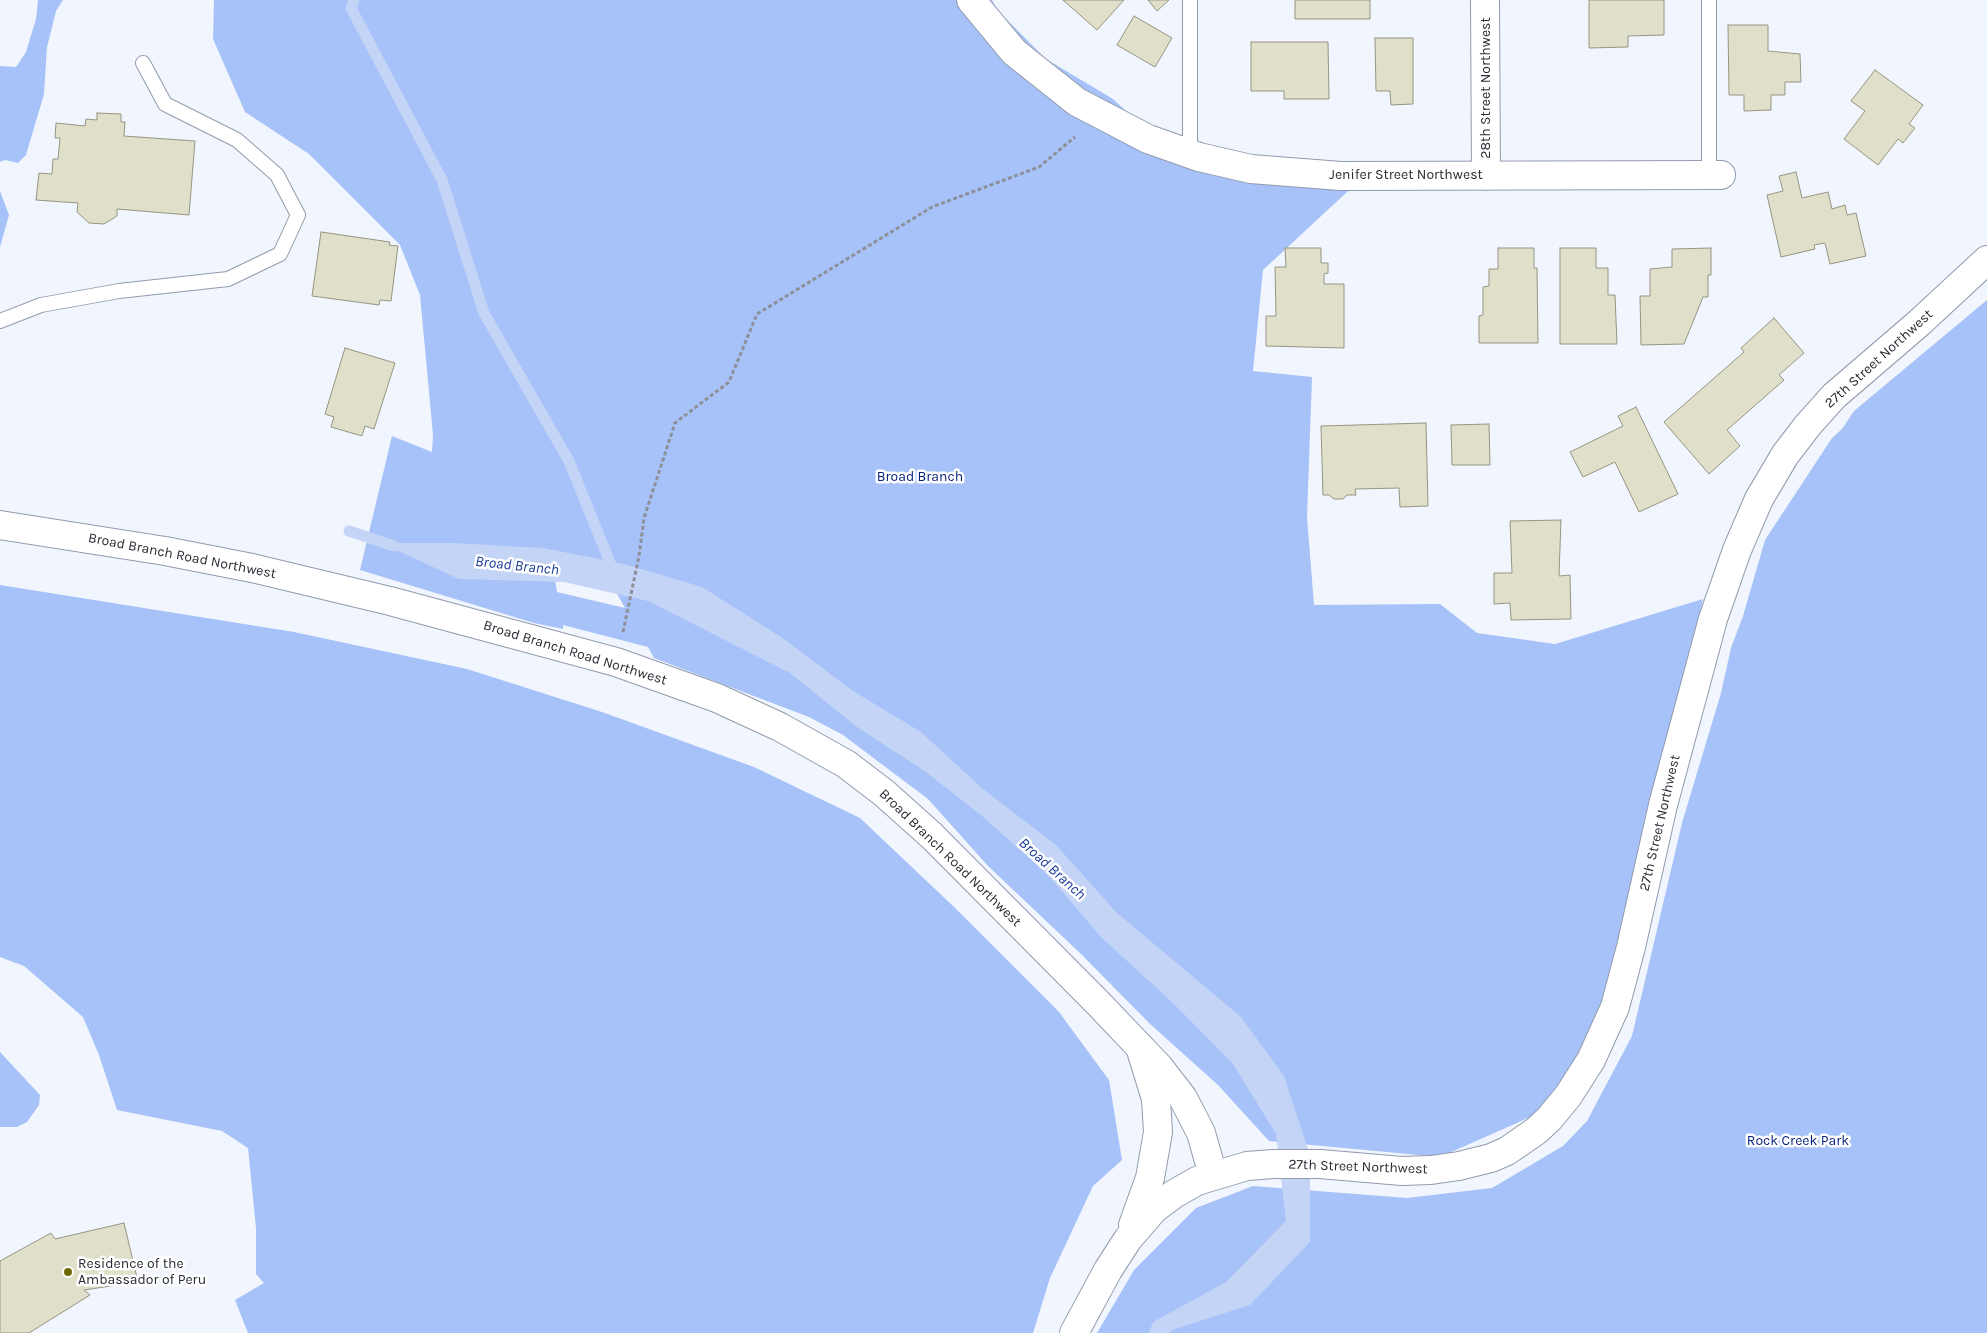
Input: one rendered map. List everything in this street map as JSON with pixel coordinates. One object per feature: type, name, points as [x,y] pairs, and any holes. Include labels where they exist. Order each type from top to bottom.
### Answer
[{"type":"street","name":"Jenifer Street Northwest","points":[[972,0],[1014,52],[1077,102],[1148,138],[1190,154],[1251,169],[1341,176],[1715,175]]},
{"type":"street","name":"28th Street Northwest","points":[[1485,0],[1486,176]]},
{"type":"street","name":"27th Street Northwest","points":[[1213,1175],[1247,1166],[1273,1164],[1320,1164],[1416,1171],[1474,1163],[1507,1151],[1549,1119],[1568,1096],[1591,1060],[1615,1007],[1633,938],[1663,805],[1713,619],[1737,550],[1759,500],[1785,455],[1834,396],[1919,323],[1987,260]]},
{"type":"street","name":"Broad Branch Road Northwest","points":[[0,526],[165,551],[262,571],[390,601],[616,662],[742,709],[818,747],[884,793],[932,836],[1140,1047],[1172,1082],[1183,1098],[1201,1133],[1213,1175]]},
{"type":"street","points":[[1128,1238],[1150,1178],[1158,1132],[1156,1099],[1140,1047]]},
{"type":"street","points":[[1074,1333],[1108,1270],[1128,1238],[1163,1201],[1185,1187],[1213,1175]]},
{"type":"lane","points":[[1190,0],[1190,154]]},
{"type":"lane","points":[[1709,0],[1715,175]]},
{"type":"lane","points":[[0,321],[40,305],[119,291],[228,280],[280,254],[298,215],[277,175],[237,140],[165,104],[143,63]]},
{"type":"path","points":[[629,604],[639,556],[644,518],[675,423],[728,382],[757,314],[932,207],[1039,167],[1100,115]]},
{"type":"green space","points":[[38,0],[63,0],[56,11],[47,47],[44,94],[26,155],[18,163],[5,160],[0,162],[0,66],[16,67],[26,52],[36,19]]},
{"type":"green space","name":"Broad Branch","points":[[214,0],[992,0],[998,11],[1046,59],[1113,99],[1148,131],[1196,150],[1375,166],[1263,270],[1253,371],[1312,377],[1307,517],[1314,605],[1440,604],[1477,633],[1555,644],[1703,599],[1661,772],[1629,935],[1589,1039],[1544,1111],[1440,1157],[1269,1141],[1218,1085],[1149,1023],[1081,954],[988,866],[928,799],[843,735],[809,717],[654,658],[648,647],[563,625],[563,629],[534,623],[360,570],[392,436],[432,452],[433,435],[420,295],[400,245],[309,154],[245,112],[213,39]],"holes":[[[600,563],[625,608],[557,592],[553,567]]]},
{"type":"green space","points":[[0,191],[9,215],[0,247]]},
{"type":"green space","name":"Rock Creek Park","points":[[1987,300],[1987,1333],[1097,1333],[1134,1270],[1196,1208],[1253,1186],[1407,1198],[1492,1188],[1563,1146],[1587,1121],[1632,1036],[1682,823],[1721,693],[1731,648],[1743,616],[1765,540],[1832,438],[1842,429],[1854,411]]},
{"type":"green space","points":[[0,585],[294,632],[467,669],[602,712],[754,767],[860,818],[953,906],[1059,1012],[1109,1080],[1122,1160],[1093,1186],[1050,1278],[1033,1333],[248,1333],[235,1300],[264,1283],[256,1274],[256,1228],[248,1148],[222,1131],[117,1110],[99,1055],[83,1017],[24,966],[0,957]]},
{"type":"green space","points":[[0,1052],[40,1095],[39,1105],[27,1122],[17,1127],[0,1127]]},
{"type":"water","points":[[381,543],[453,543],[543,548],[624,564],[702,587],[784,639],[853,691],[921,732],[983,789],[1056,845],[1116,912],[1241,1017],[1284,1076],[1310,1155],[1310,1242],[1250,1305],[1172,1330],[1170,1333],[1149,1333],[1153,1322],[1226,1282],[1286,1221],[1276,1134],[1233,1064],[1174,1004],[1101,937],[1048,875],[982,816],[926,772],[857,727],[790,673],[648,601],[564,582],[459,579]]},
{"type":"building","points":[[1063,0],[1124,0],[1097,30]]},
{"type":"building","points":[[1148,0],[1169,0],[1157,11]]},
{"type":"building","points":[[1295,0],[1370,0],[1370,19],[1295,19]]},
{"type":"building","points":[[1589,0],[1664,0],[1664,35],[1628,36],[1628,47],[1589,48]]},
{"type":"building","points":[[1134,16],[1172,38],[1155,67],[1117,45]]},
{"type":"building","points":[[1728,25],[1768,25],[1768,51],[1800,54],[1801,82],[1785,82],[1785,95],[1771,95],[1771,110],[1744,111],[1744,95],[1729,95]]},
{"type":"building","points":[[1375,38],[1413,38],[1413,104],[1391,105],[1390,91],[1376,91]]},
{"type":"building","points":[[1251,42],[1328,42],[1329,99],[1284,99],[1284,91],[1251,91]]},
{"type":"building","points":[[1875,70],[1923,105],[1909,124],[1915,128],[1903,143],[1898,139],[1878,165],[1844,139],[1865,111],[1851,101]]},
{"type":"building","points":[[97,113],[121,114],[121,122],[125,122],[124,136],[195,141],[189,215],[117,209],[117,216],[104,224],[89,223],[77,212],[78,203],[36,200],[39,173],[52,174],[53,159],[58,159],[60,138],[55,138],[56,123],[85,126],[86,119],[97,120]]},
{"type":"building","points":[[1796,172],[1802,198],[1828,192],[1832,209],[1845,205],[1847,215],[1856,213],[1866,256],[1830,264],[1825,243],[1814,245],[1815,249],[1781,257],[1767,195],[1783,191],[1779,176]]},
{"type":"building","points":[[321,232],[390,242],[389,245],[398,246],[391,301],[380,300],[379,305],[312,296]]},
{"type":"building","points":[[1285,248],[1321,248],[1321,263],[1328,263],[1328,273],[1324,274],[1324,284],[1344,284],[1344,348],[1266,346],[1266,316],[1276,316],[1275,267],[1286,267]]},
{"type":"building","points":[[1498,248],[1534,248],[1534,268],[1537,268],[1538,343],[1479,343],[1479,316],[1483,315],[1483,287],[1489,286],[1489,269],[1498,269]]},
{"type":"building","points":[[1560,248],[1596,248],[1596,268],[1608,268],[1608,295],[1615,295],[1617,344],[1560,344]]},
{"type":"building","points":[[1711,248],[1711,275],[1708,275],[1708,297],[1703,297],[1684,344],[1641,345],[1640,296],[1650,296],[1650,269],[1672,267],[1672,249]]},
{"type":"building","points":[[1774,318],[1804,353],[1779,375],[1784,380],[1727,430],[1740,446],[1709,474],[1664,422],[1744,352],[1741,348]]},
{"type":"building","points":[[345,348],[395,363],[374,429],[365,426],[362,436],[331,427],[334,417],[325,414]]},
{"type":"building","points":[[1636,407],[1678,494],[1639,512],[1615,462],[1583,477],[1570,452],[1623,426],[1618,416]]},
{"type":"building","points":[[1426,423],[1428,506],[1400,507],[1399,488],[1355,489],[1356,495],[1347,495],[1343,499],[1334,499],[1329,495],[1323,495],[1321,426]]},
{"type":"building","points":[[1489,424],[1490,465],[1452,465],[1451,425]]},
{"type":"building","points":[[1561,520],[1559,576],[1570,575],[1571,619],[1511,620],[1510,603],[1494,604],[1494,573],[1512,573],[1510,521]]},
{"type":"building","name":"Residence of the Ambassador of Peru","points":[[124,1223],[138,1282],[84,1290],[90,1295],[29,1333],[0,1333],[0,1261],[51,1233],[55,1239]]},
{"type":"waterway","points":[[354,0],[351,8],[442,180],[484,313],[569,461],[615,575]]},
{"type":"waterway","name":"Broad Branch","points":[[349,531],[394,546]]},
{"type":"place","name":"Residence of the Ambassador of Peru","points":[[68,1272]]}]
